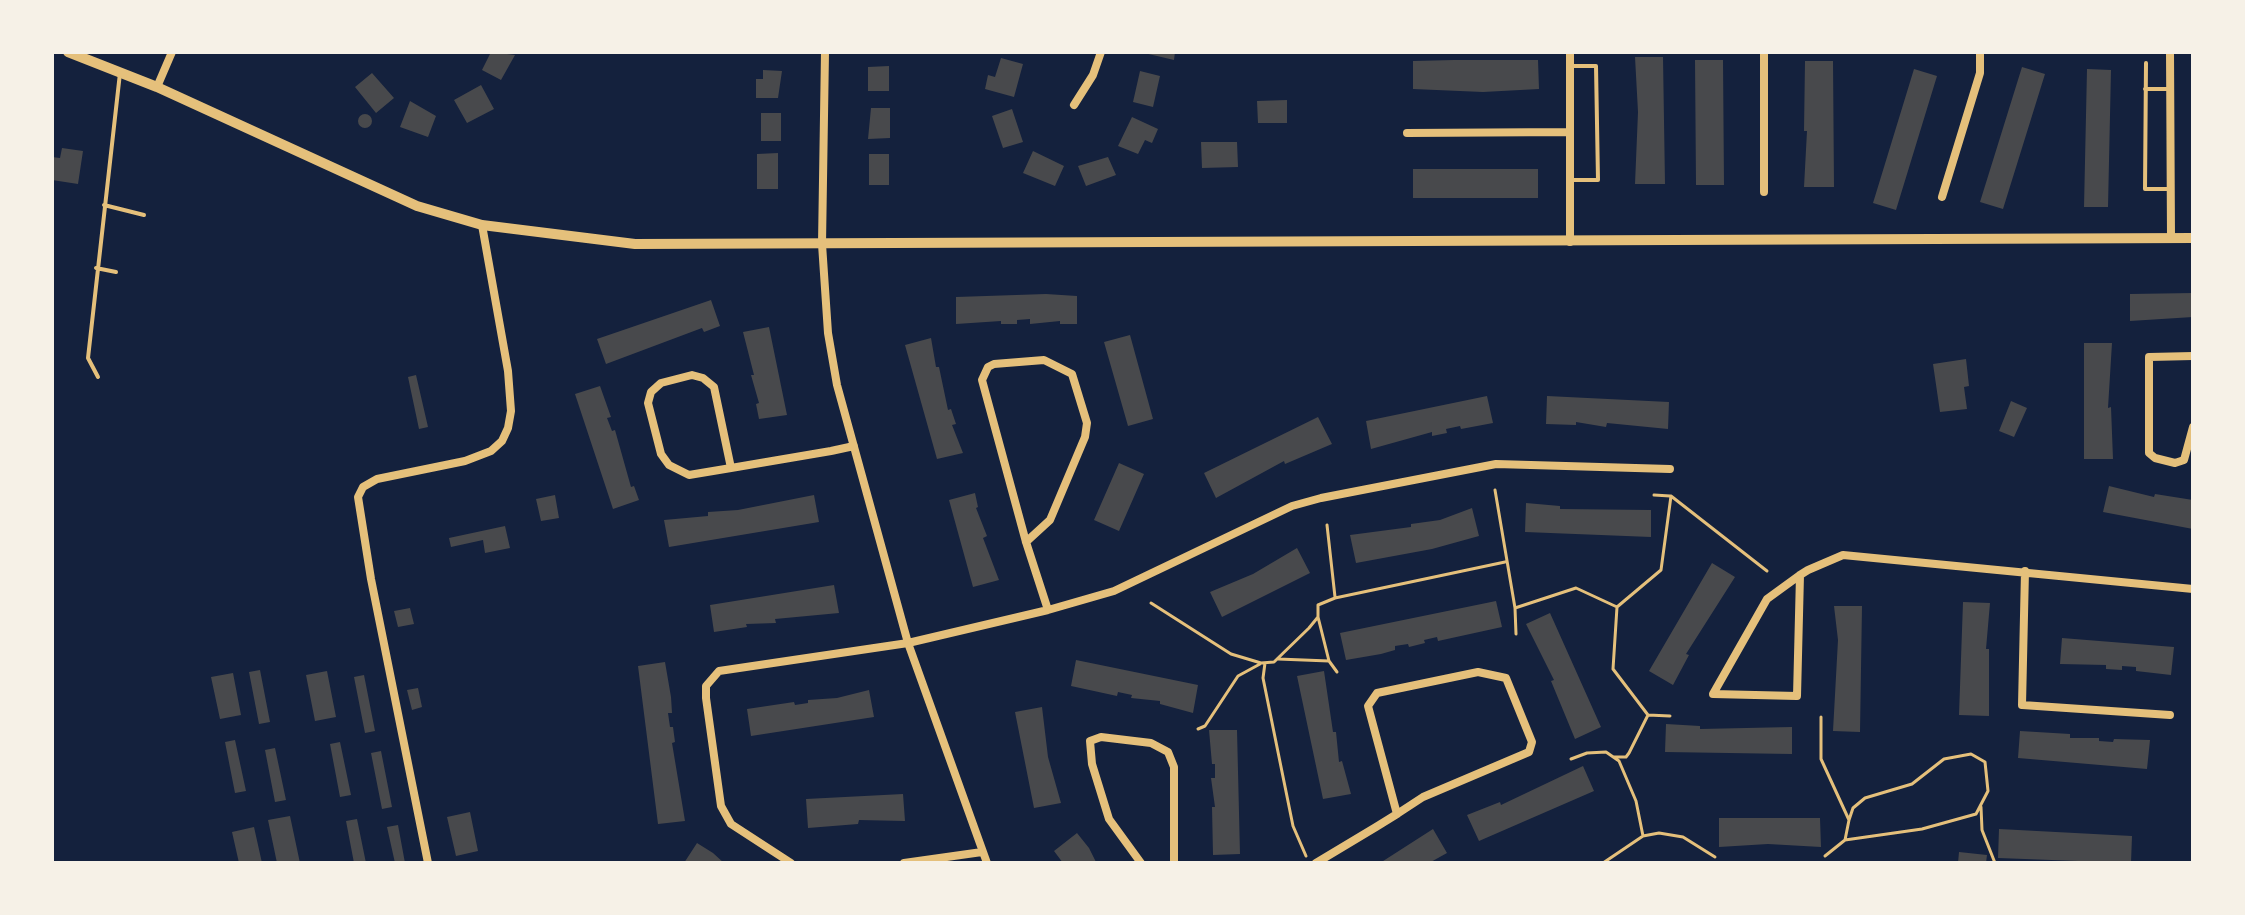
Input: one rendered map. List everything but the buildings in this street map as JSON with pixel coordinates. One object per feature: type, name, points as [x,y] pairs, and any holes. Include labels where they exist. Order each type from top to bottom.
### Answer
[{"type":"street","points":[[68,52],[157,87],[417,206],[482,225],[635,244],[2193,238]]},
{"type":"street","points":[[157,87],[172,52]]},
{"type":"street","points":[[825,52],[822,244],[828,333],[837,385],[908,643],[987,863]]},
{"type":"street","points":[[1074,105],[1093,75],[1101,52]]},
{"type":"street","points":[[1570,52],[1570,242]]},
{"type":"street","points":[[1764,52],[1764,192]]},
{"type":"street","points":[[1942,197],[1980,73],[1980,52]]},
{"type":"street","points":[[2170,52],[2171,238]]},
{"type":"street","points":[[1407,133],[1570,132]]},
{"type":"street","points":[[428,863],[371,579],[358,497],[363,487],[377,479],[465,461],[491,451],[502,441],[508,428],[511,411],[508,371],[482,225]]},
{"type":"street","points":[[2193,356],[2149,357],[2149,453],[2155,458],[2175,463],[2184,460],[2193,427]]},
{"type":"street","points":[[1026,542],[1050,520],[1085,437],[1087,423],[1072,374],[1044,360],[994,364],[988,367],[982,380],[1026,542],[1048,610]]},
{"type":"street","points":[[731,468],[714,387],[703,378],[692,375],[661,383],[651,392],[648,403],[661,454],[669,465],[689,475],[731,468],[854,446]]},
{"type":"street","points":[[791,863],[731,824],[721,806],[706,686],[719,671],[908,643],[1048,610],[1114,591],[1292,506],[1321,498],[1496,464],[1670,469]]},
{"type":"street","points":[[1800,575],[1797,696],[1713,694],[1767,599],[1800,575],[1843,555],[2193,589]]},
{"type":"street","points":[[2025,571],[2022,705],[2170,715]]},
{"type":"street","points":[[1316,863],[1397,814],[1423,797],[1529,752],[1532,742],[1506,678],[1478,672],[1377,693],[1368,706],[1397,814]]},
{"type":"street","points":[[1141,863],[1109,819],[1092,764],[1090,741],[1101,737],[1151,743],[1168,752],[1174,767],[1174,863]]},
{"type":"street","points":[[904,863],[982,852]]},
{"type":"lane","points":[[2146,63],[2145,189],[2171,190]]},
{"type":"lane","points":[[1570,180],[1598,180],[1596,66],[1571,66]]},
{"type":"lane","points":[[98,377],[88,358],[120,71]]},
{"type":"lane","points":[[2145,89],[2170,89]]},
{"type":"lane","points":[[104,205],[144,215]]},
{"type":"lane","points":[[96,268],[116,272]]},
{"type":"path","points":[[1495,490],[1515,608],[1516,634]]},
{"type":"path","points":[[1654,495],[1671,496],[1767,571]]},
{"type":"path","points":[[1648,715],[1613,669],[1617,607],[1661,570],[1671,496]]},
{"type":"path","points":[[1327,525],[1335,598]]},
{"type":"path","points":[[1337,672],[1329,661],[1318,605],[1335,598],[1505,562]]},
{"type":"path","points":[[1515,608],[1576,588],[1617,607]]},
{"type":"path","points":[[1151,603],[1217,647],[1263,663]]},
{"type":"path","points":[[1278,659],[1318,617]]},
{"type":"path","points":[[1198,729],[1215,713],[1238,676],[1263,663],[1278,659],[1329,661]]},
{"type":"path","points":[[1263,663],[1263,678],[1293,826],[1310,863]]},
{"type":"path","points":[[1648,715],[1670,716]]},
{"type":"path","points":[[1571,759],[1598,752],[1614,757],[1629,753],[1648,715]]},
{"type":"path","points":[[1821,717],[1821,759],[1849,820]]},
{"type":"path","points":[[1845,840],[1853,808],[1865,798],[1912,784],[1954,755],[1971,754],[1985,762],[1988,791],[1981,807],[1982,830],[1995,863]]},
{"type":"path","points":[[1614,757],[1624,769],[1643,836]]},
{"type":"path","points":[[1825,856],[1845,840],[1961,821],[1981,807]]},
{"type":"path","points":[[1603,863],[1643,836],[1659,833],[1683,837],[1715,857]]}]
